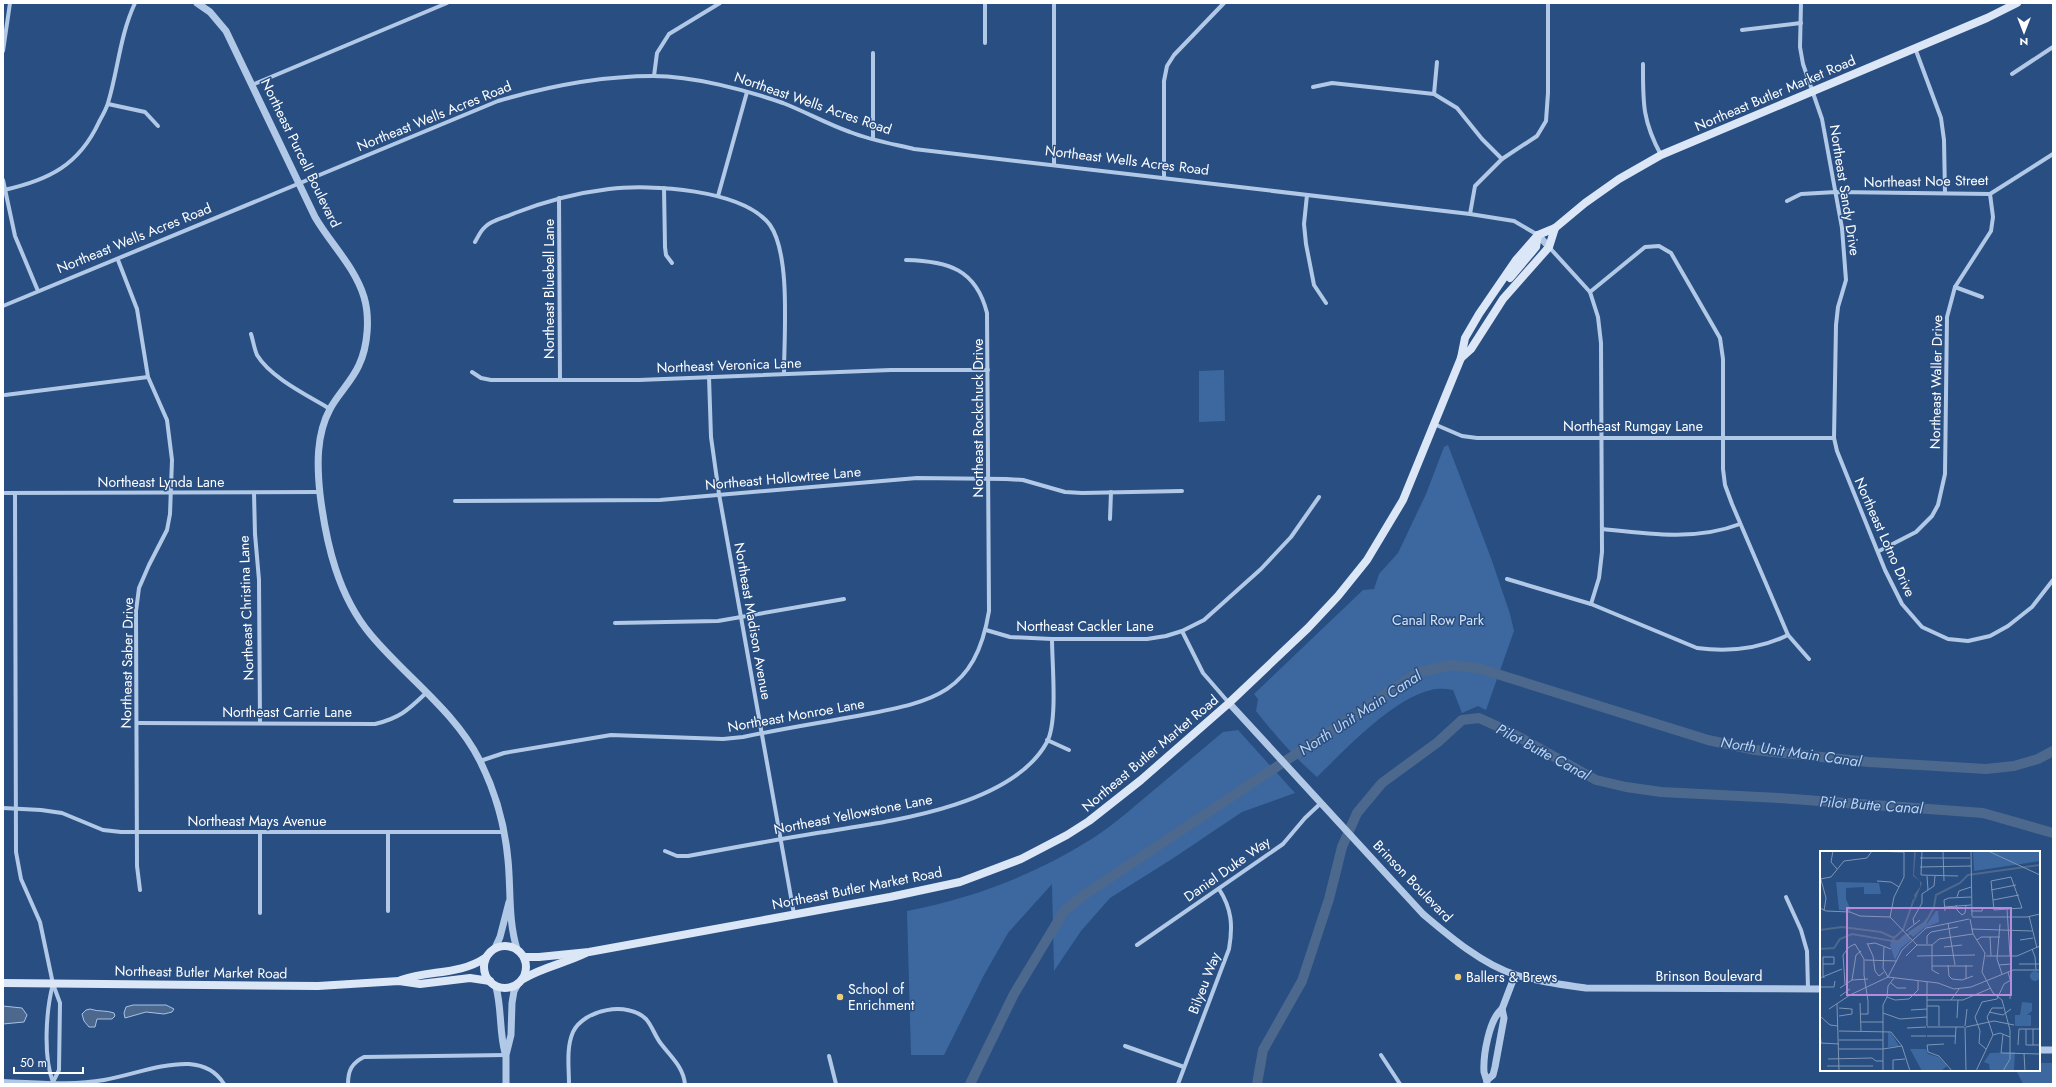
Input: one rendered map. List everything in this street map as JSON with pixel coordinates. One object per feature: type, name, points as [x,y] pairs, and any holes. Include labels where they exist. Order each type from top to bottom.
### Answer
[{"type":"main road","name":"Northeast Butler Market Road","points":[[524,957],[539,958],[589,952],[896,896],[960,882],[1034,853],[1067,836],[1114,803],[1229,703],[1308,628],[1338,596],[1367,560],[1391,523],[1403,500],[1461,358],[1465,338],[1479,314],[1516,260],[1538,235],[1555,228],[1585,203],[1619,179],[1661,155],[1987,18],[2017,3]]},
{"type":"main road","name":"Northeast Butler Market Road","points":[[1461,358],[1471,349],[1503,299],[1549,247],[1555,228]]},
{"type":"main road","points":[[1471,349],[1499,292],[1534,250],[1538,242],[1538,235]]},
{"type":"main road","points":[[506,945],[517,949],[524,957],[527,966],[520,981],[505,988],[493,984],[484,972],[485,958],[495,948],[506,945]]},
{"type":"main road","name":"Northeast Butler Market Road","points":[[520,981],[541,970],[568,962],[589,952]]},
{"type":"main road","name":"Northeast Butler Market Road","points":[[399,981],[416,974],[469,967],[485,958]]},
{"type":"main road","name":"Northeast Butler Market Road","points":[[3,983],[318,986],[399,981],[420,984],[470,978],[493,984]]},
{"type":"street","points":[[3,51],[10,3]]},
{"type":"street","points":[[4,190],[33,183],[62,169],[77,156],[92,138],[108,104],[122,39],[135,3]]},
{"type":"street","name":"Northeast Purcell Boulevard","points":[[197,3],[210,12],[226,31],[298,185],[326,235],[354,275],[364,297],[367,322],[366,344],[359,365],[330,409],[320,435],[318,460],[324,527],[332,559],[352,606],[369,633],[449,716],[480,761],[495,798],[503,832],[508,858],[509,902],[517,949]]},
{"type":"street","points":[[252,85],[447,3]]},
{"type":"street","points":[[654,76],[657,53],[669,34],[720,3]]},
{"type":"street","points":[[985,3],[985,43]]},
{"type":"street","points":[[1054,3],[1054,165]]},
{"type":"street","points":[[1164,177],[1164,81],[1167,66],[1174,54],[1224,3]]},
{"type":"street","points":[[1470,214],[1475,186],[1502,159],[1537,136],[1546,121],[1548,94],[1548,3]]},
{"type":"street","name":"Northeast Sandy Drive","points":[[1801,3],[1800,23],[1803,64],[1822,119],[1836,192],[1846,268],[1846,280],[1838,307],[1836,324],[1834,438]]},
{"type":"street","points":[[1742,30],[1800,23]]},
{"type":"street","points":[[2012,74],[2053,47]]},
{"type":"street","points":[[1915,48],[1941,118],[1944,140],[1945,194]]},
{"type":"street","points":[[872,139],[873,53]]},
{"type":"street","points":[[1434,94],[1437,62]]},
{"type":"street","points":[[1644,64],[1645,118],[1651,137],[1661,155]]},
{"type":"street","name":"Northeast Wells Acres Road","points":[[3,306],[118,260],[498,101],[545,88],[592,80],[654,76],[710,83],[747,92],[783,103],[849,132],[914,149],[1164,177],[1470,214],[1514,221],[1538,235],[1549,247]]},
{"type":"street","points":[[1313,87],[1332,83],[1434,94],[1457,108],[1482,139],[1502,159]]},
{"type":"street","points":[[718,196],[747,92]]},
{"type":"street","points":[[108,104],[145,112],[158,126]]},
{"type":"street","name":"Northeast Noe Street","points":[[1787,201],[1801,194],[1836,192],[1990,194],[2053,154]]},
{"type":"street","points":[[3,180],[15,236],[38,292]]},
{"type":"street","points":[[475,242],[485,226],[559,198],[610,189],[638,187],[664,188],[718,196],[756,212],[769,224],[778,239],[784,273],[784,374]]},
{"type":"street","points":[[664,188],[665,247],[666,255],[672,263]]},
{"type":"street","name":"Northeast Waller Drive","points":[[1879,551],[1916,532],[1932,516],[1938,505],[1945,474],[1947,317],[1955,287],[1991,231],[1993,217],[1990,194]]},
{"type":"street","points":[[1307,195],[1304,224],[1306,244],[1314,285],[1326,303]]},
{"type":"street","name":"Northeast Bluebell Lane","points":[[559,198],[560,380]]},
{"type":"street","points":[[1590,292],[1645,247],[1659,246],[1671,253],[1720,338],[1723,359],[1723,437],[1725,485],[1740,524],[1788,635],[1809,659]]},
{"type":"street","points":[[1549,247],[1590,292],[1598,317],[1602,343],[1602,552],[1599,578],[1591,604]]},
{"type":"street","name":"Northeast Saber Drive","points":[[118,260],[137,309],[148,377],[167,420],[171,439],[172,492],[166,530],[148,565],[139,588],[136,611],[137,866],[140,890]]},
{"type":"street","name":"Northeast Rockchuck Drive","points":[[906,260],[930,261],[950,265],[965,274],[983,296],[987,313],[989,611],[986,630]]},
{"type":"street","points":[[1955,287],[1982,297]]},
{"type":"street","points":[[252,334],[257,355],[268,368],[288,384],[330,409]]},
{"type":"street","name":"Northeast Veronica Lane","points":[[472,372],[481,378],[491,380],[639,380],[891,370],[988,370]]},
{"type":"street","points":[[5,395],[148,377]]},
{"type":"street","name":"Northeast Madison Avenue","points":[[709,377],[711,437],[719,494],[794,914]]},
{"type":"street","name":"Northeast Rumgay Lane","points":[[1434,424],[1462,436],[1477,438],[1834,438]]},
{"type":"street","name":"Northeast Lotno Drive","points":[[1834,438],[1847,477],[1879,551],[1885,570],[1902,604],[1922,627],[1948,639],[1968,642],[1990,636],[2008,626],[2032,607],[2053,580]]},
{"type":"street","name":"Northeast Hollowtree Lane","points":[[455,501],[628,501],[885,480],[989,478],[1023,480],[1065,492],[1182,491]]},
{"type":"street","name":"Northeast Lynda Lane","points":[[3,492],[320,492]]},
{"type":"street","points":[[15,492],[16,852],[21,879],[40,922],[53,984],[60,1003],[59,1070],[53,1083]]},
{"type":"street","points":[[1110,519],[1111,492]]},
{"type":"street","name":"Northeast Christina Lane","points":[[254,493],[255,534],[259,580],[260,723]]},
{"type":"street","name":"Northeast Cackler Lane","points":[[986,630],[1010,637],[1052,639],[1147,639],[1166,636],[1182,631],[1204,620],[1261,569],[1291,537],[1319,496]]},
{"type":"street","points":[[1602,529],[1685,535],[1728,529],[1740,524]]},
{"type":"street","points":[[1508,579],[1591,604],[1697,648],[1715,651],[1737,650],[1758,646],[1788,635]]},
{"type":"street","points":[[615,622],[703,622],[742,618],[844,599]]},
{"type":"street","name":"Northeast Monroe Lane","points":[[480,761],[504,753],[611,735],[723,739],[762,734],[908,706],[935,697],[954,684],[969,668],[979,650],[986,630]]},
{"type":"street","points":[[1182,631],[1203,673],[1229,703]]},
{"type":"street","name":"Northeast Yellowstone Lane","points":[[665,851],[678,856],[688,856],[913,816],[939,809],[1000,786],[1018,775],[1036,758],[1047,740],[1053,708],[1052,639]]},
{"type":"street","name":"Northeast Carrie Lane","points":[[136,723],[375,724],[392,720],[407,712],[426,692]]},
{"type":"street","name":"Brinson Boulevard","points":[[1229,703],[1424,914],[1444,932],[1495,965],[1515,975],[1553,984],[1586,988],[1820,989]]},
{"type":"street","points":[[1047,740],[1069,750]]},
{"type":"street","name":"Daniel Duke Way","points":[[1137,945],[1282,844],[1305,818],[1322,802]]},
{"type":"street","name":"Northeast Mays Avenue","points":[[3,808],[15,808],[62,814],[103,830],[137,832],[503,832]]},
{"type":"street","points":[[260,832],[260,913]]},
{"type":"street","points":[[388,832],[388,912]]},
{"type":"street","name":"Bilyeu Way","points":[[1178,1084],[1229,949],[1232,932],[1231,916],[1226,900],[1219,889]]},
{"type":"street","points":[[1786,897],[1801,930],[1807,951],[1808,989]]},
{"type":"street","name":"Northeast Purcell Boulevard","points":[[495,948],[500,937],[509,902]]},
{"type":"street","points":[[1502,1010],[1496,1014],[1487,1047],[1484,1065],[1484,1074],[1487,1082],[1493,1075],[1504,1018],[1502,1010],[1515,975]]},
{"type":"street","points":[[506,1084],[506,1056],[511,1035],[512,1003],[514,991],[520,981]]},
{"type":"street","points":[[53,984],[48,1003],[48,1069],[53,1083]]},
{"type":"street","points":[[493,984],[500,1004],[500,1035],[506,1056]]},
{"type":"street","points":[[569,1084],[570,1042],[578,1025],[585,1018],[596,1013],[620,1010],[630,1011],[646,1019],[661,1045],[678,1064],[685,1084]]},
{"type":"street","points":[[1125,1046],[1184,1067]]},
{"type":"street","points":[[2040,1050],[2053,1050]]},
{"type":"street","points":[[1381,1055],[1400,1084]]},
{"type":"street","points":[[348,1084],[349,1071],[352,1065],[364,1057],[506,1056]]},
{"type":"street","points":[[829,1056],[836,1084]]},
{"type":"street","points":[[3,1081],[77,1083],[103,1080],[173,1065],[188,1064],[203,1066],[213,1071],[224,1084]]},
{"type":"green space","points":[[1224,370],[1225,421],[1199,422],[1199,371]]},
{"type":"green space","name":"Canal Row Park","points":[[1448,445],[1491,558],[1510,614],[1514,631],[1486,710],[1478,706],[1462,713],[1453,690],[1434,689],[1416,695],[1401,703],[1370,726],[1317,777],[1285,746],[1256,711],[1258,699],[1254,694],[1363,590],[1374,589],[1379,574],[1398,553],[1426,494],[1444,447]]},
{"type":"green space","points":[[1238,730],[1295,793],[1242,812],[1110,898],[1081,931],[1054,971],[1052,884],[1008,933],[984,975],[944,1055],[911,1055],[907,911],[932,906],[1002,884],[1069,853],[1113,824],[1223,732]]},
{"type":"green space","points":[[2040,1063],[2053,1063],[2053,1084],[2023,1084],[2016,1071],[2040,1071]]},
{"type":"shaded area","points":[[133,1005],[166,1005],[174,1009],[172,1012],[164,1014],[146,1012],[125,1018],[124,1013],[126,1007]]},
{"type":"shaded area","points":[[3,1006],[22,1008],[27,1015],[24,1022],[3,1024]]},
{"type":"shaded area","points":[[90,1009],[111,1012],[114,1013],[115,1016],[112,1019],[97,1019],[95,1027],[89,1027],[84,1021],[82,1014],[86,1010]]},
{"type":"waterway","name":"North Unit Main Canal","points":[[970,1084],[1014,994],[1064,911],[1084,895],[1419,672],[1453,665],[1481,669],[1708,740],[1755,750],[1869,762],[1986,769],[2014,766],[2038,759],[2053,751]]},
{"type":"waterway","name":"Pilot Butte Canal","points":[[1257,1084],[1263,1050],[1302,981],[1329,899],[1342,847],[1357,813],[1382,783],[1438,742],[1462,720],[1479,718],[1510,732],[1596,780],[1626,787],[1661,792],[1779,798],[1983,813],[2053,833]]},
{"type":"place","name":"Ballers & Brews","points":[[1458,977]]},
{"type":"place","name":"School of Enrichment","points":[[840,997]]}]
